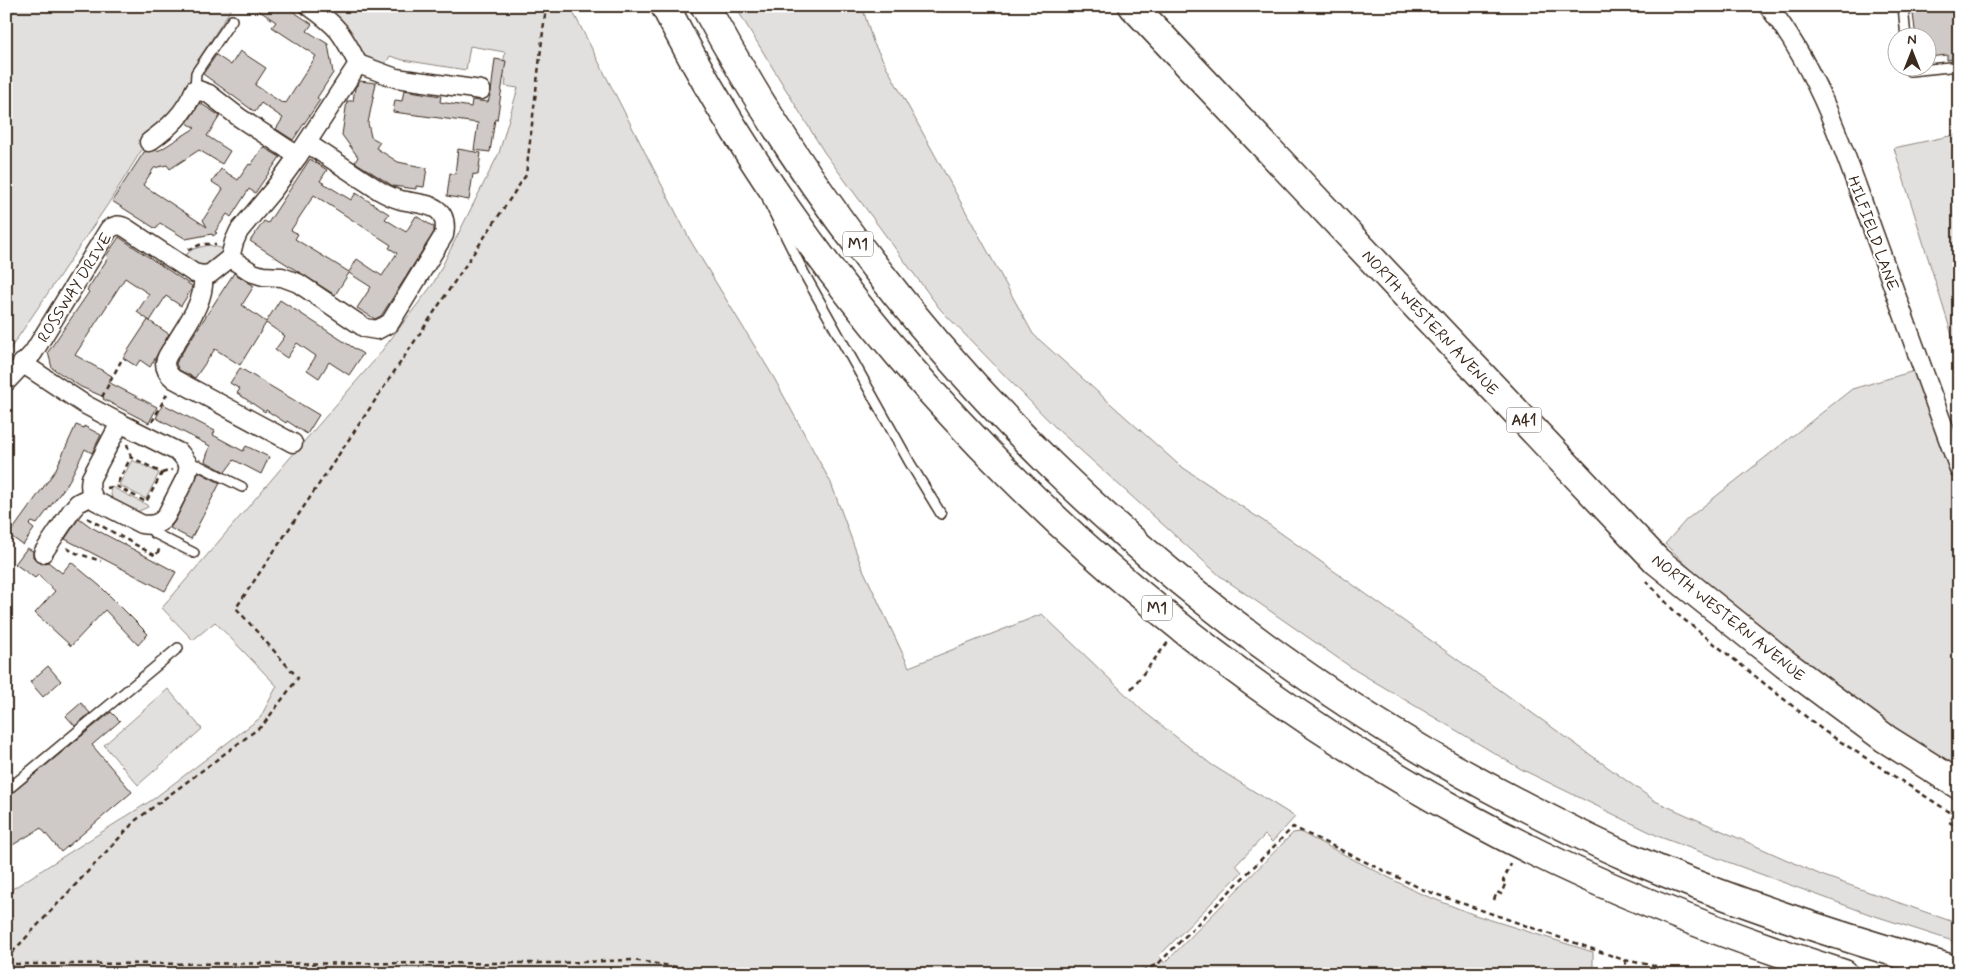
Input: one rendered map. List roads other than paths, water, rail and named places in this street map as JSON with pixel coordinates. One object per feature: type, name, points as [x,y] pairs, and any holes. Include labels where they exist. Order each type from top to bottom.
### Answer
[{"type":"highway","name":"M1","points":[[665,6],[682,40],[725,115],[773,188],[823,259],[876,326],[981,445],[1093,555],[1180,627],[1278,701],[1408,783],[1475,821],[1604,884],[1684,918],[1844,974]]},
{"type":"highway","name":"M1","points":[[705,6],[757,96],[809,175],[862,250],[902,302],[954,364],[1044,458],[1115,527],[1236,626],[1299,672],[1416,748],[1559,824],[1626,856],[1725,895],[1840,936],[1959,971]]},
{"type":"highway","name":"NORTH WESTERN AVENUE","points":[[1133,6],[1657,561],[1785,664],[1886,738],[1959,785]]},
{"type":"street","points":[[309,6],[339,29],[358,64],[396,78],[481,90]]},
{"type":"street","name":"HILFIELD LANE","points":[[1768,6],[1805,62],[1825,103],[1959,469]]},
{"type":"street","points":[[293,443],[174,379],[165,367],[167,357],[193,313],[202,293],[203,275],[210,274],[231,254],[239,231],[274,189],[358,64]]},
{"type":"street","points":[[149,142],[177,120],[190,101],[195,89],[209,94],[240,118],[392,198],[434,206],[443,216],[446,228],[444,236],[390,324],[377,330],[366,328],[298,283],[282,277],[262,276],[253,273],[231,254]]},
{"type":"street","name":"ROSSWAY DRIVE","points":[[6,382],[32,353],[109,229],[121,225],[194,273],[203,275]]},
{"type":"street","points":[[22,363],[95,411],[120,423],[144,436],[180,453],[188,461],[188,475],[163,521],[149,526],[141,524],[96,501],[92,496],[91,478],[120,423]]},
{"type":"street","points":[[43,553],[74,507],[92,496]]},
{"type":"lane","points":[[1903,6],[1905,28]]},
{"type":"lane","points":[[195,89],[196,73],[232,20]]},
{"type":"lane","points":[[1938,68],[1959,66]]},
{"type":"lane","points":[[725,115],[805,275],[910,463],[941,514]]},
{"type":"lane","points":[[189,465],[198,465],[242,487]]},
{"type":"lane","points":[[149,526],[154,533],[194,553]]},
{"type":"lane","points":[[6,791],[178,648]]}]
